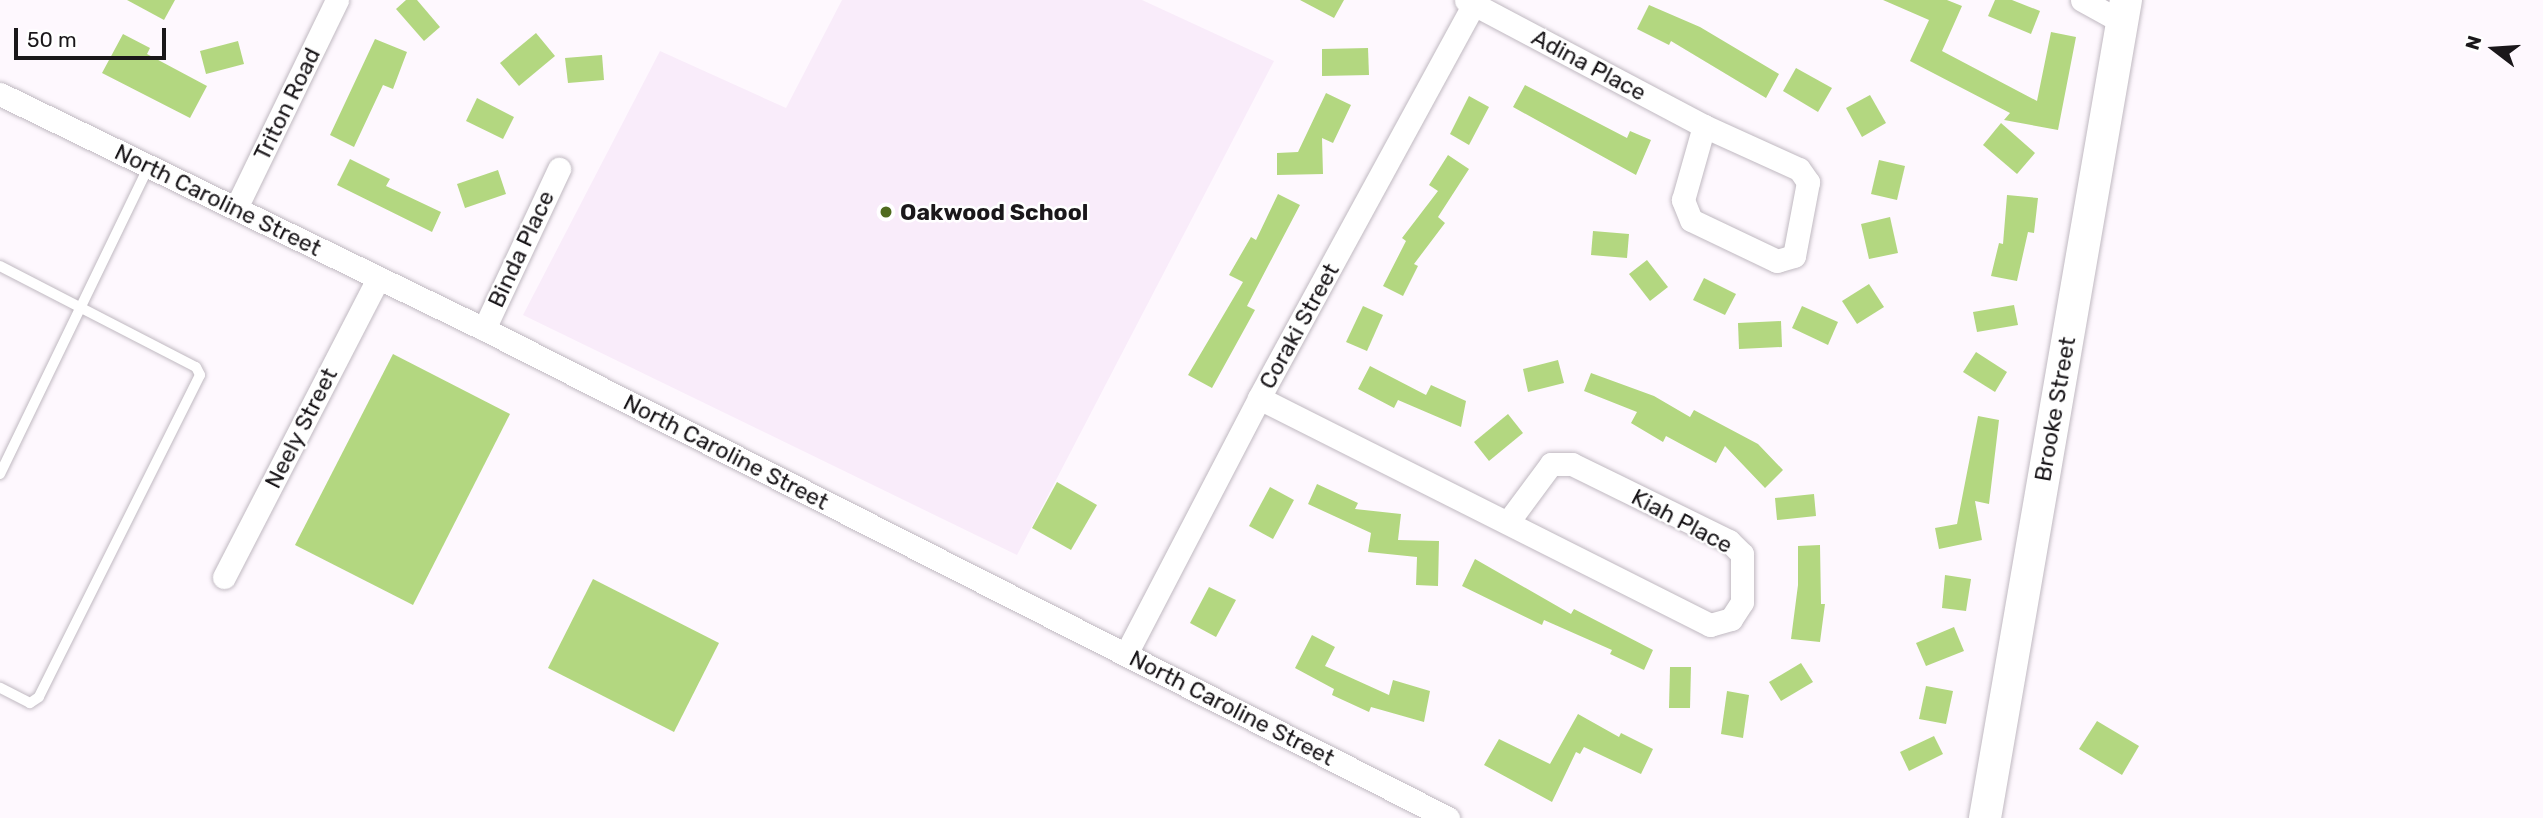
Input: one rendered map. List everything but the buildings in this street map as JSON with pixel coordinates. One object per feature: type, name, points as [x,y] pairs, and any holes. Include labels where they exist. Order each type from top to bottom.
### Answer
[{"type":"street","name":"Triton Road","points":[[236,208],[337,0]]},
{"type":"street","points":[[2082,0],[2124,11]]},
{"type":"street","name":"Adina Place","points":[[1472,1],[1704,126],[1799,169],[1808,182],[1794,256],[1777,261],[1691,220],[1683,200],[1704,126]]},
{"type":"street","name":"Coraki Street","points":[[1126,654],[1259,398],[1472,1]]},
{"type":"street","name":"Brooke Street","points":[[1985,818],[2124,11]]},
{"type":"street","name":"North Caroline Street","points":[[0,94],[484,329],[1448,818]]},
{"type":"street","name":"Binda Place","points":[[484,329],[559,169]]},
{"type":"street","name":"Neely Street","points":[[225,577],[378,278]]},
{"type":"street","name":"Kiah Place","points":[[1259,398],[1710,625],[1731,619],[1742,602],[1742,554],[1729,541],[1572,464],[1551,464],[1508,522]]},
{"type":"lane","points":[[0,474],[149,166]]},
{"type":"lane","points":[[0,266],[196,367],[200,375],[39,697],[30,703],[0,688]]},
{"type":"shaded area","name":"Oakwood School","points":[[842,0],[1142,0],[1274,61],[1017,555],[523,315],[660,51],[786,108]]},
{"type":"place","name":"Oakwood School","points":[[886,212]]}]
